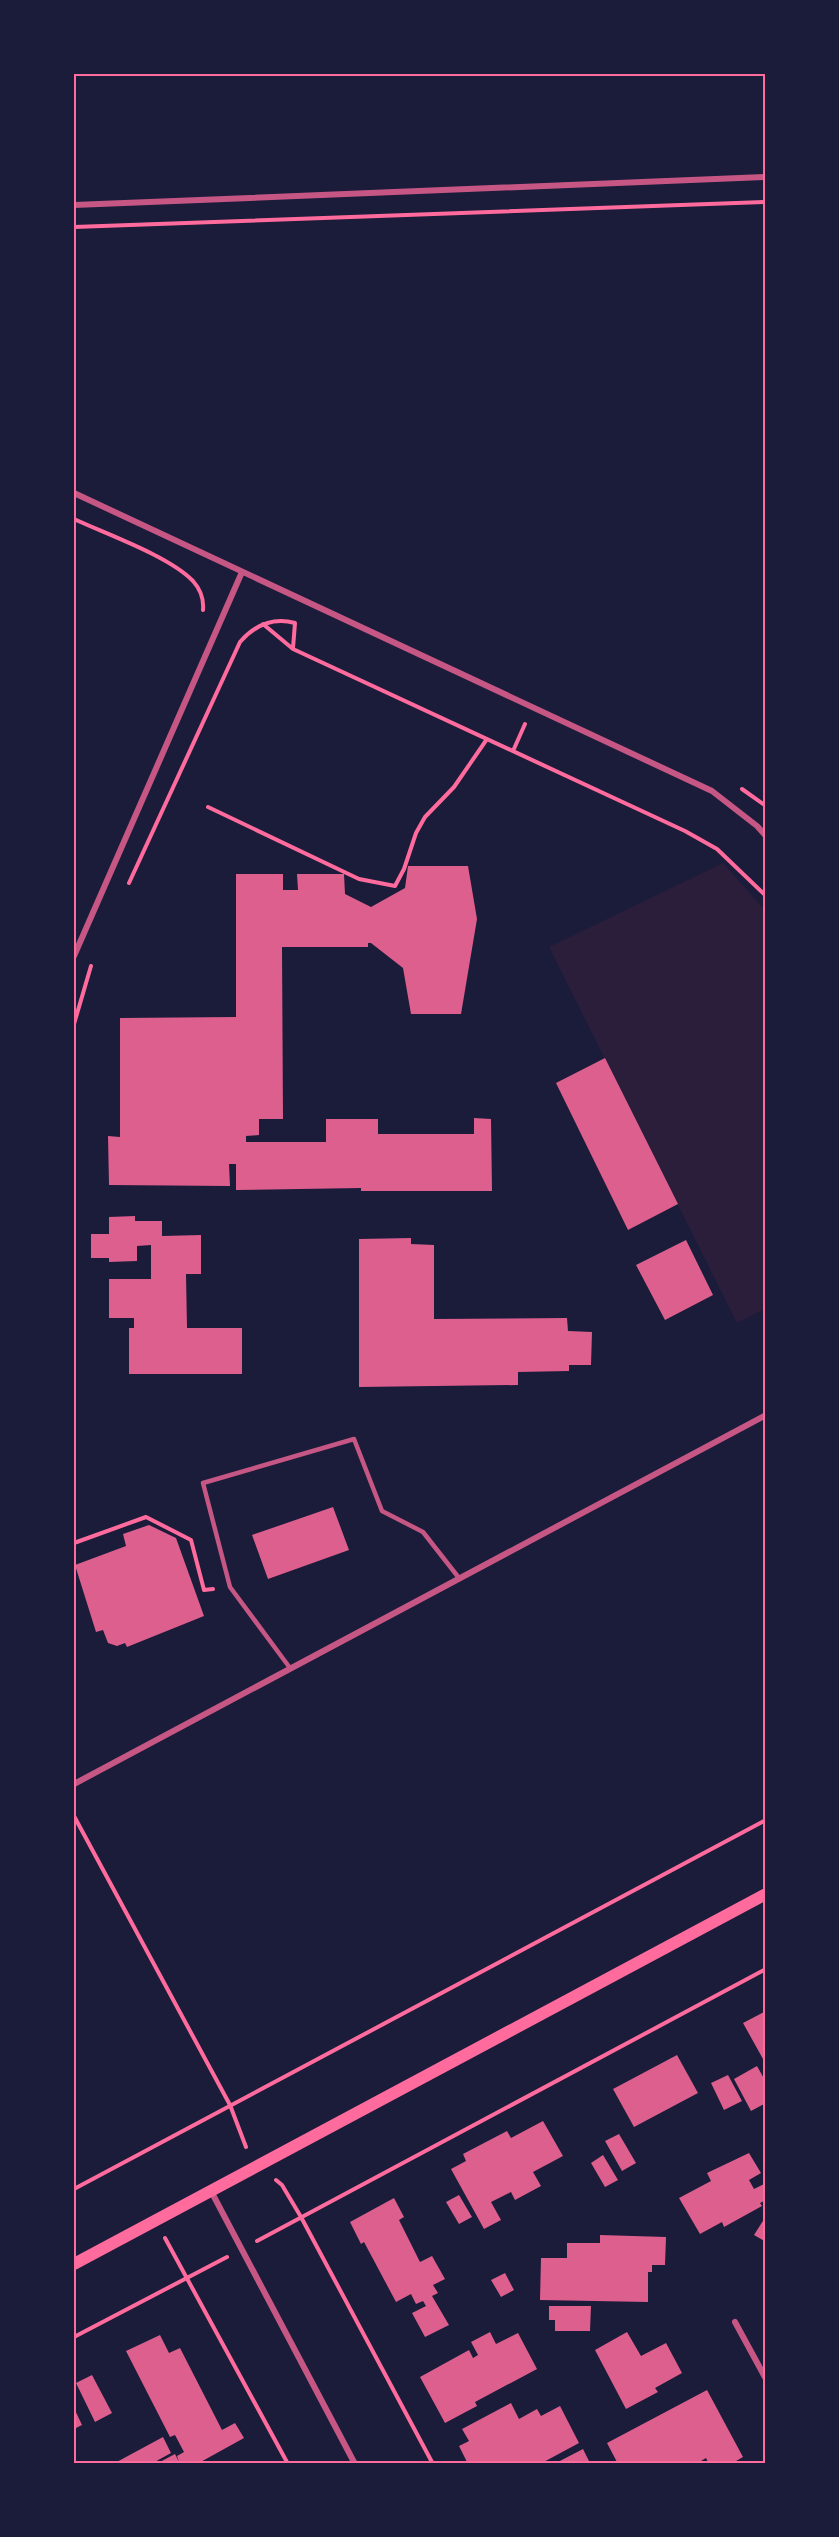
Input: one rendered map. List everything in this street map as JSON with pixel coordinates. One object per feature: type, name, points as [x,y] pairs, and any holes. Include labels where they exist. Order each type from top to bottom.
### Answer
[{"type":"main road","points":[[74,2264],[765,1894]]},
{"type":"street","points":[[74,205],[765,177]]},
{"type":"street","points":[[74,493],[712,791],[757,826],[765,836]]},
{"type":"street","points":[[74,956],[242,572]]},
{"type":"street","points":[[74,1784],[765,1414]]},
{"type":"street","points":[[211,2191],[355,2463]]},
{"type":"street","points":[[735,2322],[765,2379]]},
{"type":"lane","points":[[290,1668],[230,1587],[203,1483],[354,1438],[382,1511],[423,1532],[459,1578]]},
{"type":"path","points":[[74,227],[765,202]]},
{"type":"path","points":[[74,519],[171,565],[193,581],[204,598],[203,615]]},
{"type":"path","points":[[128,884],[240,642],[251,629],[263,624],[277,621],[295,623],[293,649]]},
{"type":"path","points":[[263,624],[293,649],[701,840],[717,849],[743,872],[765,897]]},
{"type":"path","points":[[513,751],[532,708]]},
{"type":"path","points":[[208,807],[358,879],[395,886],[425,817],[454,787],[487,739]]},
{"type":"path","points":[[74,1024],[84,981],[94,959]]},
{"type":"path","points":[[74,1543],[146,1517],[191,1540],[204,1590],[230,1587]]},
{"type":"path","points":[[74,1816],[230,2105],[254,2167],[282,2185],[433,2463]]},
{"type":"path","points":[[74,2189],[765,1820]]},
{"type":"path","points":[[301,2217],[765,1969]]},
{"type":"path","points":[[156,2220],[288,2463]]},
{"type":"path","points":[[74,2337],[187,2278]]},
{"type":"shaded area","points":[[723,863],[765,910],[765,1309],[737,1323],[549,947]]},
{"type":"building","points":[[408,866],[468,866],[477,919],[461,1014],[411,1014],[403,968],[371,943],[368,943],[368,947],[282,947],[283,1119],[259,1119],[259,1135],[246,1136],[246,1142],[326,1142],[326,1119],[378,1119],[378,1134],[474,1134],[474,1118],[491,1119],[492,1191],[361,1191],[361,1188],[236,1190],[236,1164],[229,1164],[230,1186],[109,1185],[108,1136],[120,1137],[120,1018],[236,1017],[236,874],[283,874],[283,890],[298,890],[297,874],[344,874],[345,894],[371,907],[405,888]]},
{"type":"building","points":[[605,1058],[678,1204],[628,1230],[556,1083]]},
{"type":"building","points":[[135,1216],[135,1221],[162,1221],[162,1236],[201,1235],[201,1274],[186,1274],[187,1328],[242,1328],[242,1374],[129,1374],[129,1328],[134,1328],[134,1318],[109,1318],[109,1279],[151,1279],[151,1245],[137,1246],[137,1261],[109,1262],[109,1258],[91,1258],[91,1234],[109,1234],[109,1217]]},
{"type":"building","points":[[411,1238],[411,1244],[434,1245],[434,1319],[567,1318],[568,1331],[592,1332],[591,1365],[569,1365],[569,1371],[518,1372],[518,1385],[359,1387],[359,1239]]},
{"type":"building","points":[[686,1240],[713,1295],[665,1320],[636,1265]]},
{"type":"building","points":[[333,1507],[349,1550],[268,1579],[252,1535]]},
{"type":"building","points":[[149,1525],[176,1538],[204,1616],[127,1647],[125,1643],[117,1646],[108,1643],[103,1630],[96,1632],[75,1565],[126,1546],[123,1534]]},
{"type":"building","points":[[766,2011],[766,2057],[763,2059],[743,2023]]},
{"type":"building","points":[[677,2055],[698,2093],[634,2127],[613,2089]]},
{"type":"building","points":[[757,2066],[766,2082],[766,2103],[751,2111],[734,2079]]},
{"type":"building","points":[[728,2075],[742,2101],[724,2110],[711,2083]]},
{"type":"building","points":[[543,2121],[563,2156],[533,2172],[541,2186],[515,2200],[511,2192],[491,2202],[501,2220],[484,2229],[451,2169],[466,2161],[463,2154],[507,2131],[511,2138]]},
{"type":"building","points":[[619,2134],[636,2163],[622,2171],[605,2141]]},
{"type":"building","points":[[749,2153],[761,2173],[749,2180],[754,2189],[764,2184],[766,2186],[766,2200],[760,2203],[762,2206],[724,2227],[722,2222],[700,2234],[679,2198],[711,2181],[707,2173]]},
{"type":"building","points":[[603,2155],[618,2180],[605,2187],[591,2163]]},
{"type":"building","points":[[459,2195],[472,2217],[459,2224],[446,2202]]},
{"type":"building","points":[[394,2198],[404,2217],[399,2220],[420,2262],[432,2256],[445,2279],[433,2285],[438,2293],[432,2296],[449,2325],[425,2337],[412,2313],[426,2306],[423,2301],[416,2304],[411,2294],[396,2302],[364,2242],[361,2244],[350,2222]]},
{"type":"building","points":[[766,2216],[766,2242],[754,2235]]},
{"type":"building","points":[[600,2235],[666,2237],[665,2265],[652,2265],[652,2272],[648,2272],[648,2302],[540,2300],[541,2258],[567,2258],[567,2243],[600,2243]]},
{"type":"building","points":[[505,2273],[514,2290],[501,2297],[491,2280]]},
{"type":"building","points":[[549,2306],[591,2306],[590,2331],[555,2331],[555,2320],[549,2320]]},
{"type":"building","points":[[490,2332],[496,2344],[518,2333],[537,2369],[475,2402],[477,2406],[445,2423],[420,2377],[469,2350],[473,2358],[478,2355],[471,2342]]},
{"type":"building","points":[[627,2332],[641,2356],[666,2343],[682,2373],[655,2388],[658,2392],[626,2409],[595,2350]]},
{"type":"building","points":[[160,2335],[169,2353],[180,2348],[222,2430],[235,2423],[244,2438],[197,2464],[156,2464],[175,2454],[179,2462],[177,2456],[184,2452],[175,2435],[170,2437],[126,2351]]},
{"type":"building","points":[[92,2375],[112,2413],[95,2422],[76,2383]]},
{"type":"building","points":[[707,2390],[743,2457],[731,2464],[709,2464],[706,2458],[696,2464],[618,2464],[607,2443]]},
{"type":"building","points":[[511,2403],[519,2419],[537,2409],[541,2416],[560,2406],[579,2443],[540,2464],[468,2464],[459,2446],[469,2441],[462,2429]]},
{"type":"building","points":[[74,2408],[82,2425],[74,2429]]},
{"type":"building","points":[[163,2437],[171,2453],[151,2464],[113,2464]]},
{"type":"building","points":[[583,2449],[590,2463],[554,2464]]}]
